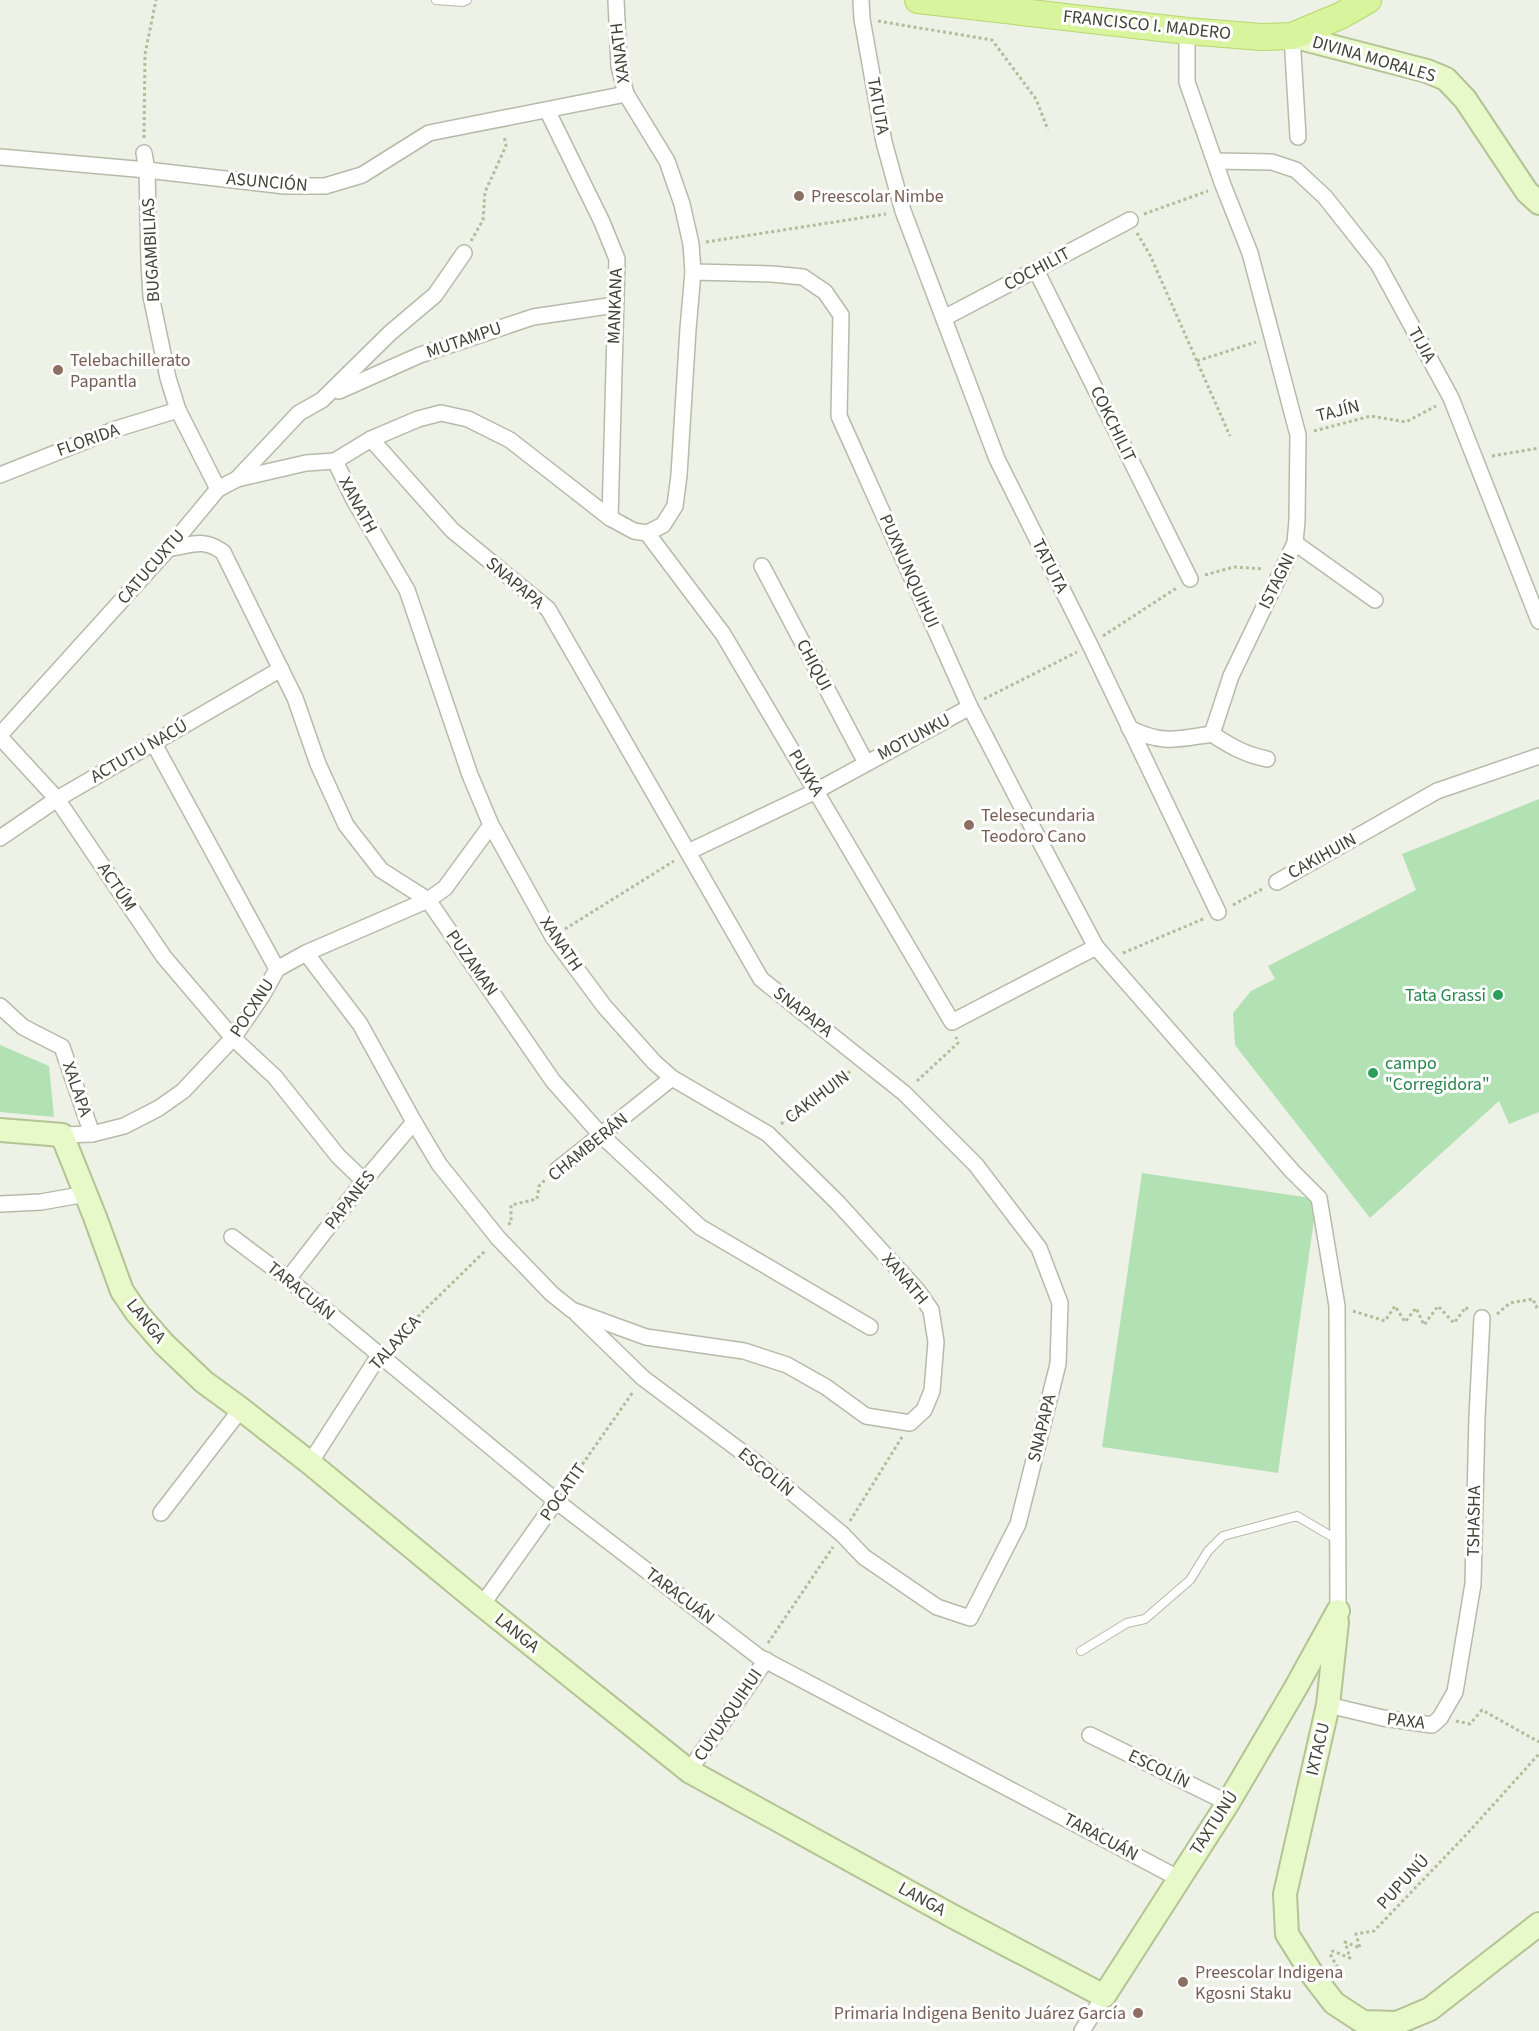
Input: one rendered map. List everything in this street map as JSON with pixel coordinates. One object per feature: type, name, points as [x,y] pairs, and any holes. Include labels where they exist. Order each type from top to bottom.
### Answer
[{"type":"main road","name":"FRANCISCO I. MADERO","points":[[918,0],[1187,31],[1261,37],[1292,36],[1340,16],[1368,0]]},
{"type":"street","name":"XANATH","points":[[306,953],[360,1024],[439,1164],[498,1238],[552,1294],[573,1310],[646,1337],[744,1351],[787,1365],[826,1387],[866,1416],[910,1423],[924,1410],[932,1391],[936,1342],[931,1310],[917,1290],[838,1203],[768,1134],[672,1078],[654,1062],[604,1006],[553,937],[491,825],[470,775],[407,590],[354,500],[335,462],[370,439],[418,419],[441,413],[468,418],[510,440],[610,518],[634,531],[647,533],[663,525],[675,506],[693,272],[691,244],[682,204],[667,161],[626,94],[620,66],[616,0]]},
{"type":"street","name":"TATUTA","points":[[861,0],[862,19],[884,142],[903,211],[997,459],[1090,645],[1218,912]]},
{"type":"street","name":"ISTAGNI","points":[[1187,31],[1187,82],[1223,185],[1250,253],[1298,435],[1295,543],[1230,676],[1212,734]]},
{"type":"street","points":[[1292,36],[1298,137]]},
{"type":"street","name":"DIVINA MORALES","points":[[1292,36],[1427,71],[1446,80],[1465,99],[1527,192],[1539,203]]},
{"type":"street","name":"ASUNCIÓN","points":[[0,157],[147,170],[285,186],[325,186],[362,175],[429,134],[626,94]]},
{"type":"street","name":"MANKANA","points":[[547,110],[602,222],[617,259],[610,518]]},
{"type":"street","name":"BUGAMBILIAS","points":[[144,153],[147,170],[151,296],[168,378],[178,410],[218,489]]},
{"type":"street","name":"TIJIA","points":[[1215,161],[1272,162],[1296,170],[1325,197],[1378,264],[1451,398],[1539,621]]},
{"type":"street","name":"COCHILIT","points":[[944,318],[1130,220]]},
{"type":"street","name":"MUTAMPU","points":[[322,400],[390,333],[435,295],[464,253]]},
{"type":"street","name":"COKCHILIT","points":[[1036,270],[1190,579]]},
{"type":"street","name":"PUXNUNQUIHUI","points":[[693,272],[803,277],[825,292],[841,315],[839,416],[970,706],[1096,947],[1292,1171],[1319,1198],[1325,1235]]},
{"type":"street","name":"MUTAMPU","points":[[237,479],[299,413],[347,385],[420,354],[532,317],[615,305]]},
{"type":"street","name":"FLORIDA","points":[[0,475],[116,429],[178,410]]},
{"type":"street","name":"SNAPAPA","points":[[370,439],[452,530],[548,609],[761,979],[866,1060],[904,1093],[976,1165],[1040,1248],[1060,1303],[1058,1364],[1018,1524],[970,1618]]},
{"type":"street","name":"CATUCUXTU","points":[[0,736],[169,548],[218,489],[237,479],[306,463],[335,462]]},
{"type":"street","name":"PUXKA","points":[[647,533],[723,634],[952,1022]]},
{"type":"street","name":"PUZAMAN","points":[[169,548],[201,542],[213,544],[223,552],[295,698],[318,764],[346,825],[381,870],[428,900],[553,1081],[602,1136],[700,1227],[870,1327]]},
{"type":"street","points":[[1295,543],[1375,600]]},
{"type":"street","name":"CHIQUI","points":[[762,566],[866,763]]},
{"type":"street","name":"ACTUTU NACÚ","points":[[0,838],[57,799],[281,669]]},
{"type":"street","name":"MOTUNKU","points":[[688,852],[816,791],[970,706]]},
{"type":"street","points":[[1129,728],[1145,736],[1165,740],[1212,734],[1232,747],[1267,759]]},
{"type":"street","name":"ACTÚM","points":[[0,736],[57,799],[164,957],[233,1038]]},
{"type":"street","points":[[153,742],[277,969]]},
{"type":"street","name":"CAKIHUIN","points":[[1276,882],[1437,791],[1539,756]]},
{"type":"street","name":"POCXNU","points":[[62,1135],[92,1134],[124,1126],[159,1108],[183,1091],[233,1038],[262,996],[277,969],[306,953],[428,900],[445,888],[491,825]]},
{"type":"street","points":[[952,1022],[1096,947]]},
{"type":"street","name":"XALAPA","points":[[0,1006],[23,1027],[62,1047],[92,1134]]},
{"type":"street","points":[[233,1038],[275,1077],[338,1156],[364,1181]]},
{"type":"street","name":"CHAMBERÁN","points":[[556,1170],[602,1136],[672,1078]]},
{"type":"street","name":"PAPANES","points":[[288,1279],[364,1181],[414,1122]]},
{"type":"street","points":[[0,1130],[62,1135]]},
{"type":"street","name":"LANGA","points":[[62,1135],[122,1291],[137,1313],[164,1344],[204,1382],[310,1463],[482,1605],[690,1771],[954,1917],[1104,1996]]},
{"type":"street","points":[[0,1204],[41,1202],[86,1194]]},
{"type":"street","name":"IXTACU","points":[[1325,1235],[1337,1306],[1338,1611],[1328,1705],[1285,1894],[1287,1934],[1314,1977],[1334,2003],[1363,2022],[1396,2023],[1430,2009],[1539,1924]]},
{"type":"street","name":"TARACUÁN","points":[[232,1237],[288,1279],[556,1501],[766,1660],[1178,1878]]},
{"type":"street","name":"ESCOLÍN","points":[[573,1310],[643,1378],[763,1469],[842,1534],[864,1557],[937,1607],[970,1618]]},
{"type":"street","name":"TSHASHA","points":[[1440,1718],[1455,1692],[1473,1584],[1482,1318]]},
{"type":"street","name":"TALAXCA","points":[[310,1463],[380,1354]]},
{"type":"street","points":[[161,1513],[241,1409]]},
{"type":"street","name":"POCATIT","points":[[482,1605],[556,1501]]},
{"type":"street","name":"TAXTUNÚ","points":[[1082,2031],[1228,1803],[1338,1611]]},
{"type":"street","name":"CUYUXQUIHUI","points":[[690,1771],[766,1660]]},
{"type":"street","name":"PAXA","points":[[1328,1705],[1383,1718],[1432,1725],[1440,1718]]},
{"type":"street","name":"ESCOLÍN","points":[[1090,1736],[1228,1803]]},
{"type":"lane","points":[[436,0],[463,2],[467,0]]},
{"type":"lane","points":[[1081,1651],[1127,1623],[1145,1619],[1190,1580],[1208,1551],[1223,1536],[1297,1516],[1336,1539]]},
{"type":"path","points":[[144,153],[145,54],[156,0]]},
{"type":"path","points":[[862,19],[992,40],[1036,99],[1048,130]]},
{"type":"path","points":[[464,253],[483,220],[485,192],[506,146],[501,119]]},
{"type":"path","points":[[1223,185],[1130,220],[1150,255],[1230,436]]},
{"type":"path","points":[[691,244],[903,211]]},
{"type":"path","points":[[1196,361],[1272,336]]},
{"type":"path","name":"TAJÍN","points":[[1298,435],[1371,416],[1406,422],[1451,398]]},
{"type":"path","points":[[1476,459],[1539,448]]},
{"type":"path","name":"MOTUNKU","points":[[970,706],[1090,645],[1190,579],[1234,567],[1283,570]]},
{"type":"path","points":[[553,937],[688,852]]},
{"type":"path","name":"CAKIHUIN","points":[[1106,960],[1218,912],[1276,882]]},
{"type":"path","points":[[904,1093],[958,1043],[952,1022]]},
{"type":"path","name":"CAKIHUIN","points":[[768,1134],[866,1060]]},
{"type":"path","name":"CHAMBERÁN","points":[[487,1226],[511,1224],[511,1205],[537,1199],[539,1186],[556,1170]]},
{"type":"path","name":"TALAXCA","points":[[380,1354],[498,1238]]},
{"type":"path","points":[[1337,1306],[1385,1321],[1395,1306],[1405,1322],[1416,1308],[1424,1325],[1438,1306],[1454,1323],[1466,1306],[1472,1319],[1500,1313],[1510,1303],[1533,1299],[1536,1306],[1539,1305]]},
{"type":"path","name":"POCATIT","points":[[556,1501],[643,1378]]},
{"type":"path","name":"PAXA","points":[[1440,1718],[1470,1724],[1482,1710],[1539,1742]]},
{"type":"path","name":"PUPUNÚ","points":[[1314,1977],[1338,1968],[1330,1954],[1333,1951],[1350,1958],[1345,1942],[1360,1948],[1356,1934],[1374,1931],[1539,1754]]},
{"type":"green space","name":"campo \"Corregidora\"","points":[[1539,799],[1539,1112],[1509,1124],[1499,1101],[1370,1218],[1235,1045],[1233,1013],[1251,991],[1275,979],[1268,966],[1416,890],[1402,854]]},
{"type":"green space","points":[[0,1045],[49,1066],[54,1117],[0,1112]]},
{"type":"green space","points":[[1142,1173],[1317,1199],[1278,1473],[1102,1447]]},
{"type":"place","name":"Preescolar Nimbe","points":[[799,196]]},
{"type":"place","name":"Telebachillerato Papantla","points":[[58,370]]},
{"type":"place","name":"Telesecundaria Teodoro Cano","points":[[969,825]]},
{"type":"place","name":"Tata Grassi","points":[[1498,995]]},
{"type":"place","name":"campo \"Corregidora\"","points":[[1373,1073]]},
{"type":"place","name":"Preescolar Indigena Kgosni Staku","points":[[1183,1982]]},
{"type":"place","name":"Primaria Indigena Benito Juárez García","points":[[1138,2013]]}]
